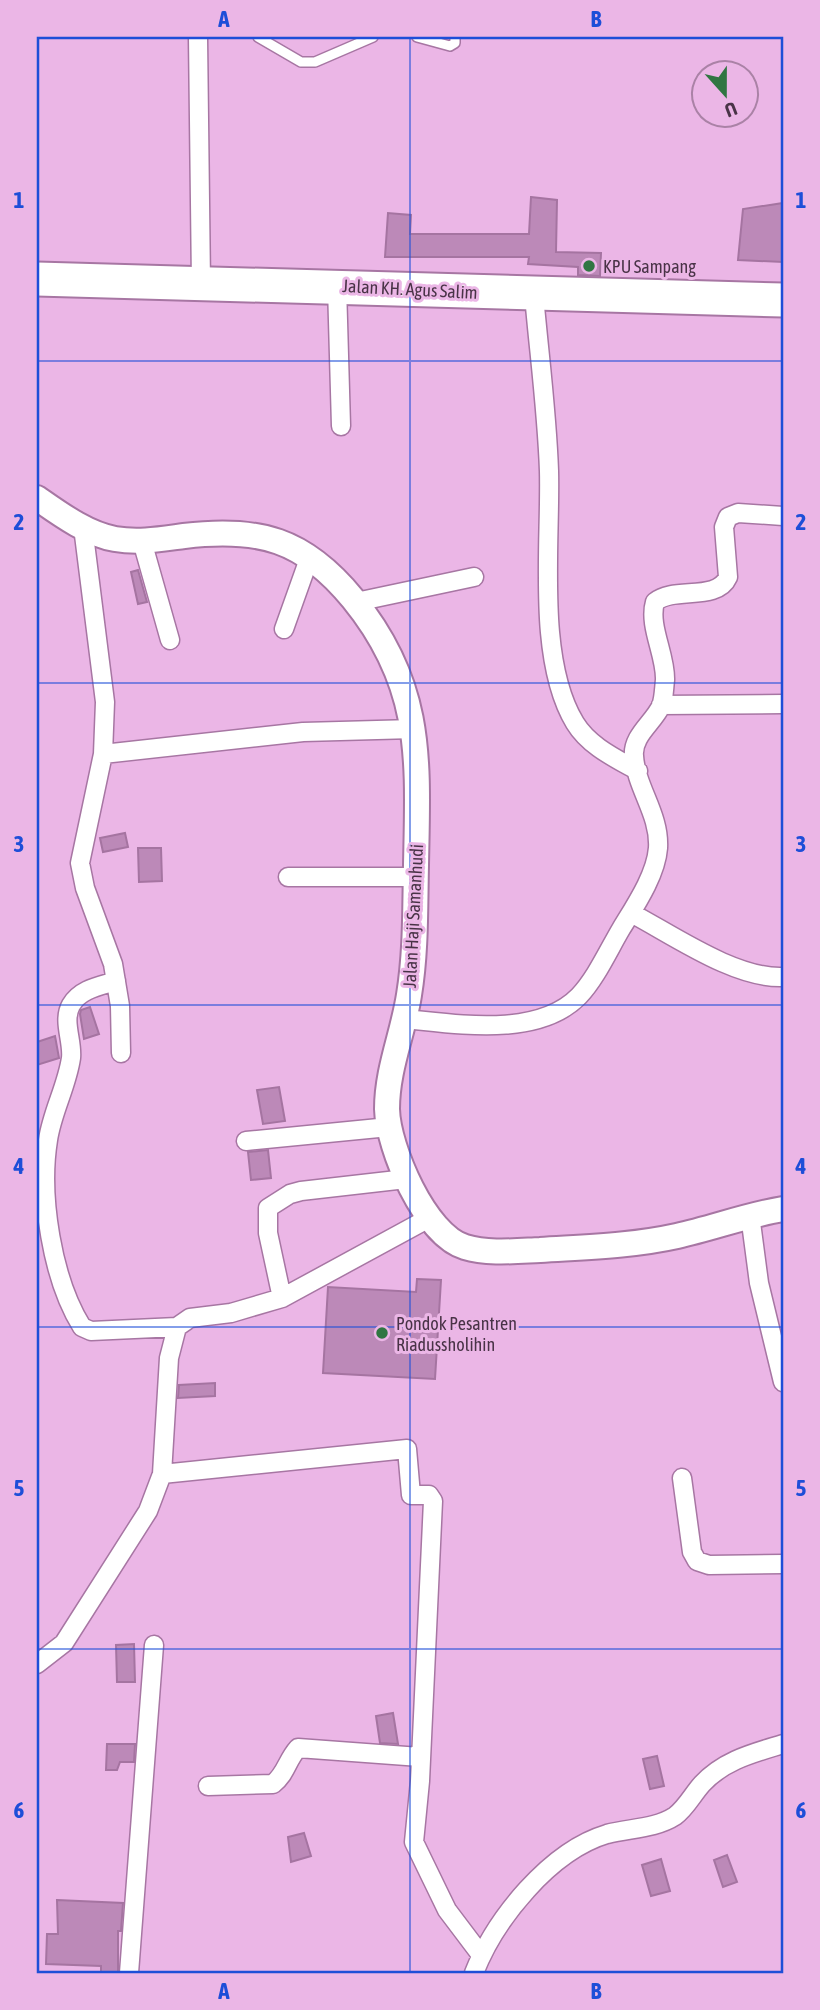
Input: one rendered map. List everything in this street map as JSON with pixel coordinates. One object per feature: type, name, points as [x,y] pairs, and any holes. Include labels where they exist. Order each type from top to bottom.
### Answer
[{"type":"highway","name":"Jalan KH. Agus Salim","points":[[37,279],[783,300]]},
{"type":"street","points":[[198,37],[201,284]]},
{"type":"street","points":[[337,286],[341,426]]},
{"type":"street","points":[[534,295],[549,470],[548,587],[556,667],[565,700],[585,737],[638,771]]},
{"type":"street","name":"Jalan Haji Samanhudi","points":[[37,498],[101,536],[142,541],[227,532],[287,542],[310,556],[356,602],[397,670],[414,729],[418,784],[415,954],[406,1018],[391,1068],[389,1126],[406,1179],[431,1217],[458,1244],[468,1248],[514,1251],[639,1242],[678,1236],[750,1215],[783,1209]]},
{"type":"street","points":[[406,1018],[510,1026],[560,1008],[574,1000],[586,988],[631,913],[657,857],[653,812],[633,755],[635,745],[661,705],[665,669],[653,610],[655,602],[666,596],[712,590],[725,583],[728,577],[724,527],[728,517],[738,513],[783,516]]},
{"type":"street","points":[[83,527],[105,702],[103,754],[80,863],[85,888],[107,946],[116,981],[121,1053]]},
{"type":"street","points":[[142,541],[170,640]]},
{"type":"street","points":[[284,629],[310,556]]},
{"type":"street","points":[[356,602],[474,577]]},
{"type":"street","points":[[661,705],[783,704]]},
{"type":"street","points":[[103,754],[303,732],[414,729]]},
{"type":"street","points":[[288,877],[415,877]]},
{"type":"street","points":[[631,913],[752,974],[783,977]]},
{"type":"street","points":[[116,981],[79,994],[68,1012],[71,1056],[48,1140],[48,1220],[61,1275],[82,1327],[91,1331],[177,1327],[190,1318],[231,1312],[282,1298],[431,1217]]},
{"type":"street","points":[[246,1141],[389,1126]]},
{"type":"street","points":[[282,1298],[268,1233],[268,1208],[290,1194],[302,1191],[406,1179]]},
{"type":"street","points":[[750,1215],[760,1283],[783,1382]]},
{"type":"street","points":[[37,1664],[64,1643],[148,1511],[162,1474],[169,1357],[177,1327]]},
{"type":"street","points":[[162,1474],[407,1449],[410,1494],[429,1494],[433,1501],[414,1842],[447,1910],[481,1955]]},
{"type":"street","points":[[682,1478],[692,1552],[697,1561],[709,1565],[783,1564]]},
{"type":"street","points":[[129,1973],[154,1645]]},
{"type":"street","points":[[474,1973],[481,1955],[506,1917],[564,1855],[593,1839],[654,1825],[676,1815],[718,1770],[736,1760],[783,1744]]},
{"type":"street","points":[[208,1786],[273,1784],[281,1778],[291,1756],[299,1748],[420,1757]]},
{"type":"lane","points":[[258,37],[301,62],[315,62],[373,37]]},
{"type":"lane","points":[[417,37],[450,46],[455,43],[455,37]]},
{"type":"building","points":[[531,197],[557,200],[556,252],[601,253],[600,276],[578,275],[578,267],[528,264],[529,257],[385,257],[388,213],[411,215],[410,234],[529,234]]},
{"type":"building","points":[[783,203],[783,262],[738,260],[743,209]]},
{"type":"building","points":[[138,570],[147,602],[138,604],[131,572]]},
{"type":"building","points":[[125,833],[128,847],[103,852],[100,838]]},
{"type":"building","points":[[138,848],[161,848],[162,881],[139,882]]},
{"type":"building","points":[[90,1007],[99,1034],[84,1039],[80,1014],[81,1010]]},
{"type":"building","points":[[55,1036],[59,1058],[37,1065],[37,1042]]},
{"type":"building","points":[[279,1087],[285,1121],[263,1124],[257,1090]]},
{"type":"building","points":[[268,1150],[271,1178],[251,1180],[248,1152]]},
{"type":"building","name":"Pondok Pesantren Riadussholihin","points":[[417,1279],[441,1280],[435,1379],[323,1373],[328,1287],[416,1292]]},
{"type":"building","points":[[215,1383],[215,1396],[178,1398],[179,1385]]},
{"type":"building","points":[[134,1644],[135,1682],[117,1682],[116,1645]]},
{"type":"building","points":[[393,1713],[398,1744],[380,1743],[376,1716]]},
{"type":"building","points":[[107,1744],[135,1744],[134,1762],[120,1762],[117,1770],[106,1770]]},
{"type":"building","points":[[657,1756],[664,1786],[650,1789],[643,1759]]},
{"type":"building","points":[[304,1833],[311,1856],[291,1862],[288,1837]]},
{"type":"building","points":[[727,1855],[737,1882],[723,1887],[714,1860]]},
{"type":"building","points":[[661,1859],[670,1891],[651,1896],[642,1865]]},
{"type":"building","points":[[57,1900],[123,1903],[121,1931],[118,1931],[118,1972],[101,1973],[101,1966],[46,1964],[47,1934],[58,1934]]},
{"type":"place","name":"KPU Sampang","points":[[589,266]]},
{"type":"place","name":"Pondok Pesantren Riadussholihin","points":[[382,1333]]}]
